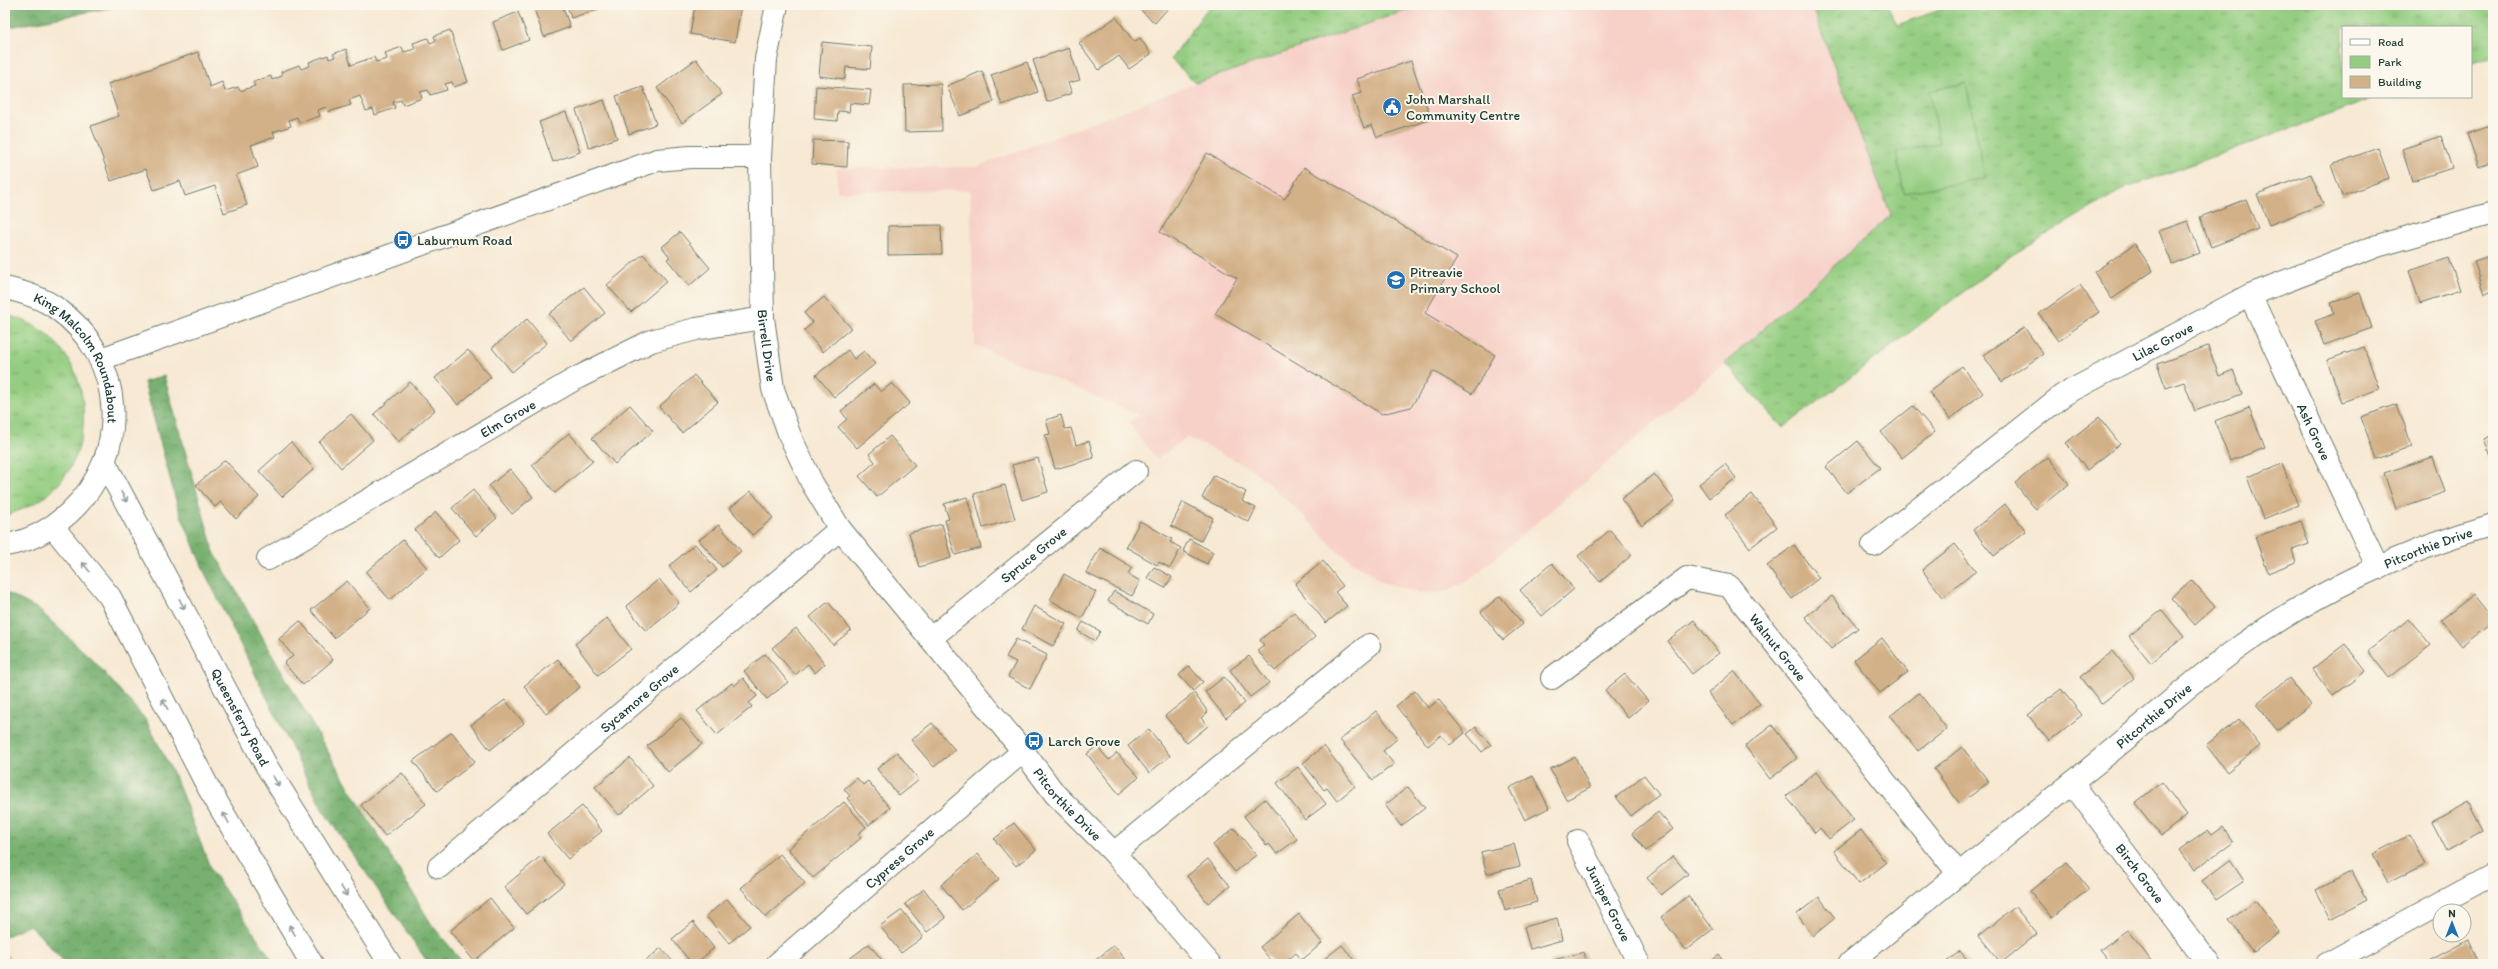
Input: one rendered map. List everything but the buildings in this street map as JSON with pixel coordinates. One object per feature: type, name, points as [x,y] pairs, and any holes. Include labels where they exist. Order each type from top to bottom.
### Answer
[{"type":"street","name":"Birrell Drive","points":[[777,5],[766,59],[760,157],[763,318],[773,389],[790,436],[812,483],[840,529],[931,638]]},
{"type":"street","points":[[101,359],[657,160],[690,157],[760,157]]},
{"type":"street","name":"Lilac Grove","points":[[1873,545],[2063,396],[2250,295],[2377,246],[2493,213]]},
{"type":"street","name":"King Malcolm Roundabout","points":[[5,288],[28,293],[55,307],[79,327],[101,359],[108,379],[113,407],[112,435],[105,463],[84,499],[53,527],[18,543],[5,545]]},
{"type":"street","name":"Ash Grove","points":[[2250,295],[2378,568]]},
{"type":"street","name":"Elm Grove","points":[[268,559],[574,379],[651,341],[696,329],[763,318]]},
{"type":"street","name":"Queensferry Road","points":[[105,463],[177,594],[267,767],[390,964]]},
{"type":"street","name":"Spruce Grove","points":[[931,638],[1136,472]]},
{"type":"street","name":"Pitcorthie Drive","points":[[1849,964],[1958,873],[2072,783],[2238,648],[2302,606],[2378,568],[2451,537],[2493,525]]},
{"type":"street","points":[[53,527],[110,597],[208,787],[312,964]]},
{"type":"street","name":"Sycamore Grove","points":[[439,867],[840,529]]},
{"type":"street","name":"Walnut Grove","points":[[1552,678],[1687,578],[1729,586],[1958,873]]},
{"type":"street","name":"Pitcorthie Drive","points":[[931,638],[1023,751],[1055,794],[1114,853],[1210,964]]},
{"type":"street","points":[[1114,853],[1369,645]]},
{"type":"street","name":"Cypress Grove","points":[[777,964],[1023,751]]},
{"type":"street","name":"Birch Grove","points":[[2072,783],[2209,964]]},
{"type":"street","name":"Juniper Grove","points":[[1578,841],[1639,964]]},
{"type":"street","points":[[2327,964],[2493,874]]},
{"type":"shaded area","name":"Pitreavie Primary School","points":[[1422,5],[1811,5],[1891,215],[1720,367],[1469,580],[1445,592],[1418,593],[1382,582],[1336,550],[1303,515],[1251,468],[1187,437],[1157,459],[1128,423],[1139,415],[975,345],[970,190],[837,192],[837,168],[976,167],[1196,83]]},
{"type":"green space","points":[[5,5],[125,5],[5,28]]},
{"type":"green space","points":[[1210,5],[1422,5],[1196,83],[1171,59]]},
{"type":"green space","points":[[1811,5],[1887,5],[1897,25],[1954,5],[2493,5],[2493,56],[2472,64],[2472,26],[2342,26],[2342,98],[2375,98],[2123,189],[2012,255],[1783,428],[1725,363],[1891,215]]},
{"type":"green space","points":[[1966,83],[1985,178],[1904,193],[1896,152],[1939,144],[1929,91]]},
{"type":"green space","points":[[5,315],[31,324],[52,339],[68,359],[78,382],[83,407],[82,433],[75,458],[61,481],[55,488],[36,503],[5,516]]},
{"type":"green space","points":[[164,376],[214,552],[328,752],[432,925],[464,964],[429,964],[322,809],[205,573],[178,508],[144,382]]},
{"type":"green space","points":[[5,592],[38,609],[94,661],[146,720],[176,779],[211,870],[275,964],[66,964],[30,925],[5,937]]},
{"type":"place","name":"John Marshall Community Centre","points":[[1392,107]]},
{"type":"place","name":"Laburnum Road","points":[[403,240]]},
{"type":"place","name":"Pitreavie Primary School","points":[[1396,280]]},
{"type":"place","name":"Larch Grove","points":[[1034,741]]}]
